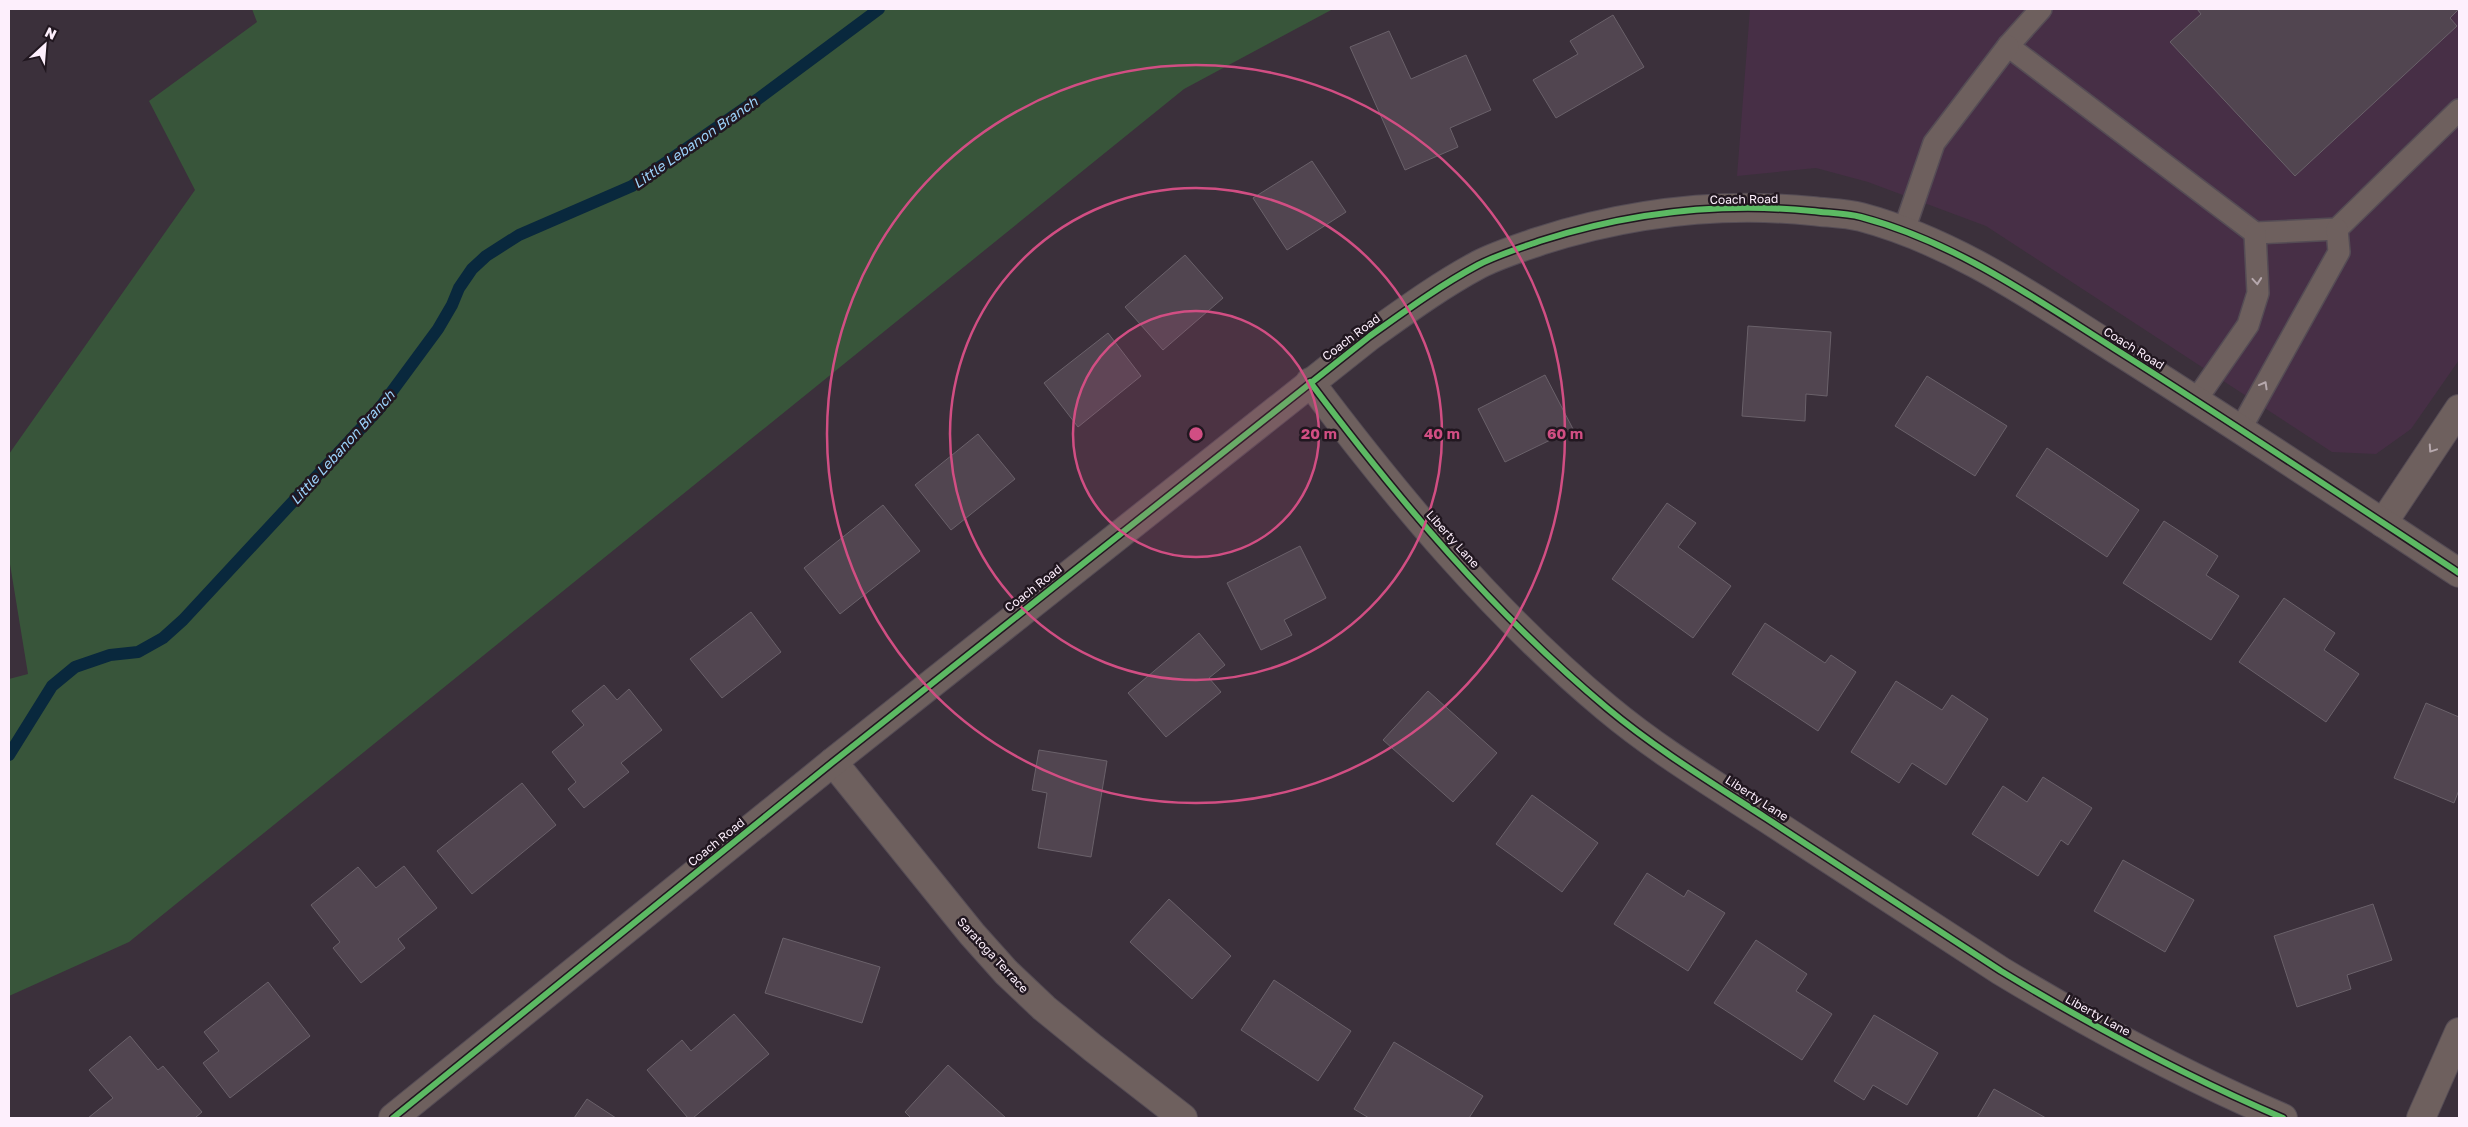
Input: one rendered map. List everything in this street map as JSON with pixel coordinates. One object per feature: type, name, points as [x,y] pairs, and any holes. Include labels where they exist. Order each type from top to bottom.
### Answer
[{"type":"street","name":"Coach Road","points":[[393,1118],[832,762],[1310,382],[1427,295],[1480,264],[1577,229],[1628,218],[1736,208],[1797,210],[1857,216],[1904,230],[1955,252],[2004,279],[2241,428],[2459,573]]},
{"type":"street","name":"Liberty Lane","points":[[1310,382],[1363,452],[1506,615],[1562,669],[1609,710],[1676,759],[2049,1000],[2176,1069],[2283,1118]]},
{"type":"street","points":[[2383,523],[2459,408]]},
{"type":"street","name":"Saratoga Terrace","points":[[832,762],[972,934],[1006,972],[1065,1025],[1134,1082],[1183,1118]]},
{"type":"street","points":[[2421,1118],[2459,1032]]},
{"type":"lane","points":[[1904,230],[1934,143],[2008,46],[2041,9]]},
{"type":"lane","points":[[2008,46],[2255,233],[2337,228],[2459,110]]},
{"type":"lane","points":[[2241,428],[2339,252],[2337,228]]},
{"type":"lane","points":[[2196,400],[2248,325],[2258,293],[2255,233]]},
{"type":"shaded area","points":[[1750,9],[2459,9],[2459,360],[2411,429],[2376,454],[2332,452],[1986,226],[1868,182],[1816,168],[1737,176]]},
{"type":"green space","points":[[252,9],[1333,9],[1184,89],[129,942],[9,996],[9,679],[28,674],[9,558],[9,454],[195,190],[149,101],[257,22]]},
{"type":"building","points":[[2197,9],[2459,9],[2450,18],[2457,26],[2295,176],[2170,42],[2201,14]]},
{"type":"building","points":[[1613,15],[1644,67],[1556,118],[1533,80],[1578,54],[1570,41]]},
{"type":"building","points":[[1389,31],[1411,79],[1466,55],[1491,110],[1450,128],[1458,147],[1405,170],[1350,47]]},
{"type":"building","points":[[1312,161],[1346,212],[1287,250],[1253,198]]},
{"type":"building","points":[[1185,255],[1223,298],[1163,350],[1125,307]]},
{"type":"building","points":[[1748,326],[1831,332],[1827,396],[1806,394],[1805,421],[1742,416]]},
{"type":"building","points":[[1108,333],[1141,376],[1078,427],[1044,383]]},
{"type":"building","points":[[1545,375],[1573,429],[1505,462],[1478,409]]},
{"type":"building","points":[[1927,376],[2007,426],[1975,476],[1895,426]]},
{"type":"building","points":[[978,434],[1015,479],[951,530],[915,485]]},
{"type":"building","points":[[2047,448],[2139,510],[2107,557],[2016,496]]},
{"type":"building","points":[[1667,503],[1696,523],[1678,547],[1731,586],[1693,638],[1612,579]]},
{"type":"building","points":[[883,505],[920,551],[840,614],[804,568]]},
{"type":"building","points":[[2164,521],[2218,556],[2206,575],[2239,596],[2211,640],[2123,583]]},
{"type":"building","points":[[1300,546],[1326,598],[1284,620],[1292,635],[1261,650],[1227,583]]},
{"type":"building","points":[[2284,598],[2335,633],[2324,650],[2359,674],[2326,722],[2239,662]]},
{"type":"building","points":[[751,612],[781,652],[722,698],[690,659]]},
{"type":"building","points":[[1765,623],[1825,663],[1831,655],[1856,672],[1818,731],[1732,674]]},
{"type":"building","points":[[1199,633],[1225,665],[1209,678],[1221,692],[1166,737],[1128,693]]},
{"type":"building","points":[[1896,681],[1942,710],[1952,695],[1988,719],[1946,785],[1912,763],[1899,783],[1851,752]]},
{"type":"building","points":[[604,685],[617,700],[629,689],[662,730],[621,763],[629,772],[584,808],[568,789],[576,782],[552,752],[584,725],[572,711]]},
{"type":"building","points":[[1428,691],[1497,753],[1453,802],[1383,740]]},
{"type":"building","points":[[2426,703],[2459,717],[2459,790],[2454,803],[2394,778]]},
{"type":"building","points":[[1039,750],[1107,761],[1091,857],[1038,848],[1047,793],[1032,790]]},
{"type":"building","points":[[2043,777],[2092,808],[2068,845],[2061,840],[2038,876],[1972,834],[2003,786],[2027,802]]},
{"type":"building","points":[[522,783],[556,825],[472,894],[437,851]]},
{"type":"building","points":[[1532,795],[1598,843],[1562,892],[1496,844]]},
{"type":"building","points":[[2123,860],[2194,900],[2165,952],[2094,911]]},
{"type":"building","points":[[404,866],[437,908],[398,939],[405,948],[361,983],[333,948],[340,942],[311,905],[358,867],[376,888]]},
{"type":"building","points":[[1647,873],[1684,897],[1688,890],[1725,913],[1688,971],[1614,924]]},
{"type":"building","points":[[1169,899],[1231,956],[1192,999],[1130,942]]},
{"type":"building","points":[[2373,904],[2392,960],[2347,975],[2351,989],[2297,1007],[2274,936]]},
{"type":"building","points":[[783,938],[880,967],[862,1023],[765,993]]},
{"type":"building","points":[[1756,940],[1807,974],[1796,991],[1832,1014],[1802,1060],[1714,1003]]},
{"type":"building","points":[[1274,980],[1351,1031],[1318,1081],[1241,1030]]},
{"type":"building","points":[[268,982],[310,1036],[230,1098],[203,1063],[219,1051],[204,1032]]},
{"type":"building","points":[[734,1014],[769,1054],[693,1118],[688,1118],[647,1070],[682,1040],[691,1051]]},
{"type":"building","points":[[1874,1015],[1938,1053],[1907,1105],[1873,1085],[1864,1100],[1834,1081]]},
{"type":"building","points":[[130,1036],[158,1070],[163,1066],[202,1112],[195,1118],[88,1118],[113,1098],[89,1070]]},
{"type":"building","points":[[1394,1042],[1483,1096],[1469,1118],[1369,1118],[1354,1109]]},
{"type":"building","points":[[948,1065],[1006,1118],[911,1118],[905,1112]]},
{"type":"building","points":[[1994,1089],[2046,1118],[1977,1118]]},
{"type":"building","points":[[587,1099],[616,1118],[574,1118]]},
{"type":"waterway","name":"Little Lebanon Branch","points":[[9,755],[52,686],[75,667],[110,655],[138,652],[163,638],[183,620],[379,409],[438,329],[452,305],[459,288],[472,269],[486,256],[519,235],[632,186],[758,99],[879,9]]},
{"type":"cycle path","points":[[393,1118],[833,762],[1370,336],[1436,290],[1478,265],[1517,249],[1573,231],[1607,223],[1675,212],[1743,208],[1812,211],[1849,215],[1896,228],[1961,256],[2024,291],[2202,404],[2459,573]]},
{"type":"cycle path","points":[[1310,382],[1343,426],[1449,554],[1525,634],[1565,672],[1645,738],[2001,971],[2139,1049],[2210,1085],[2283,1118]]}]
